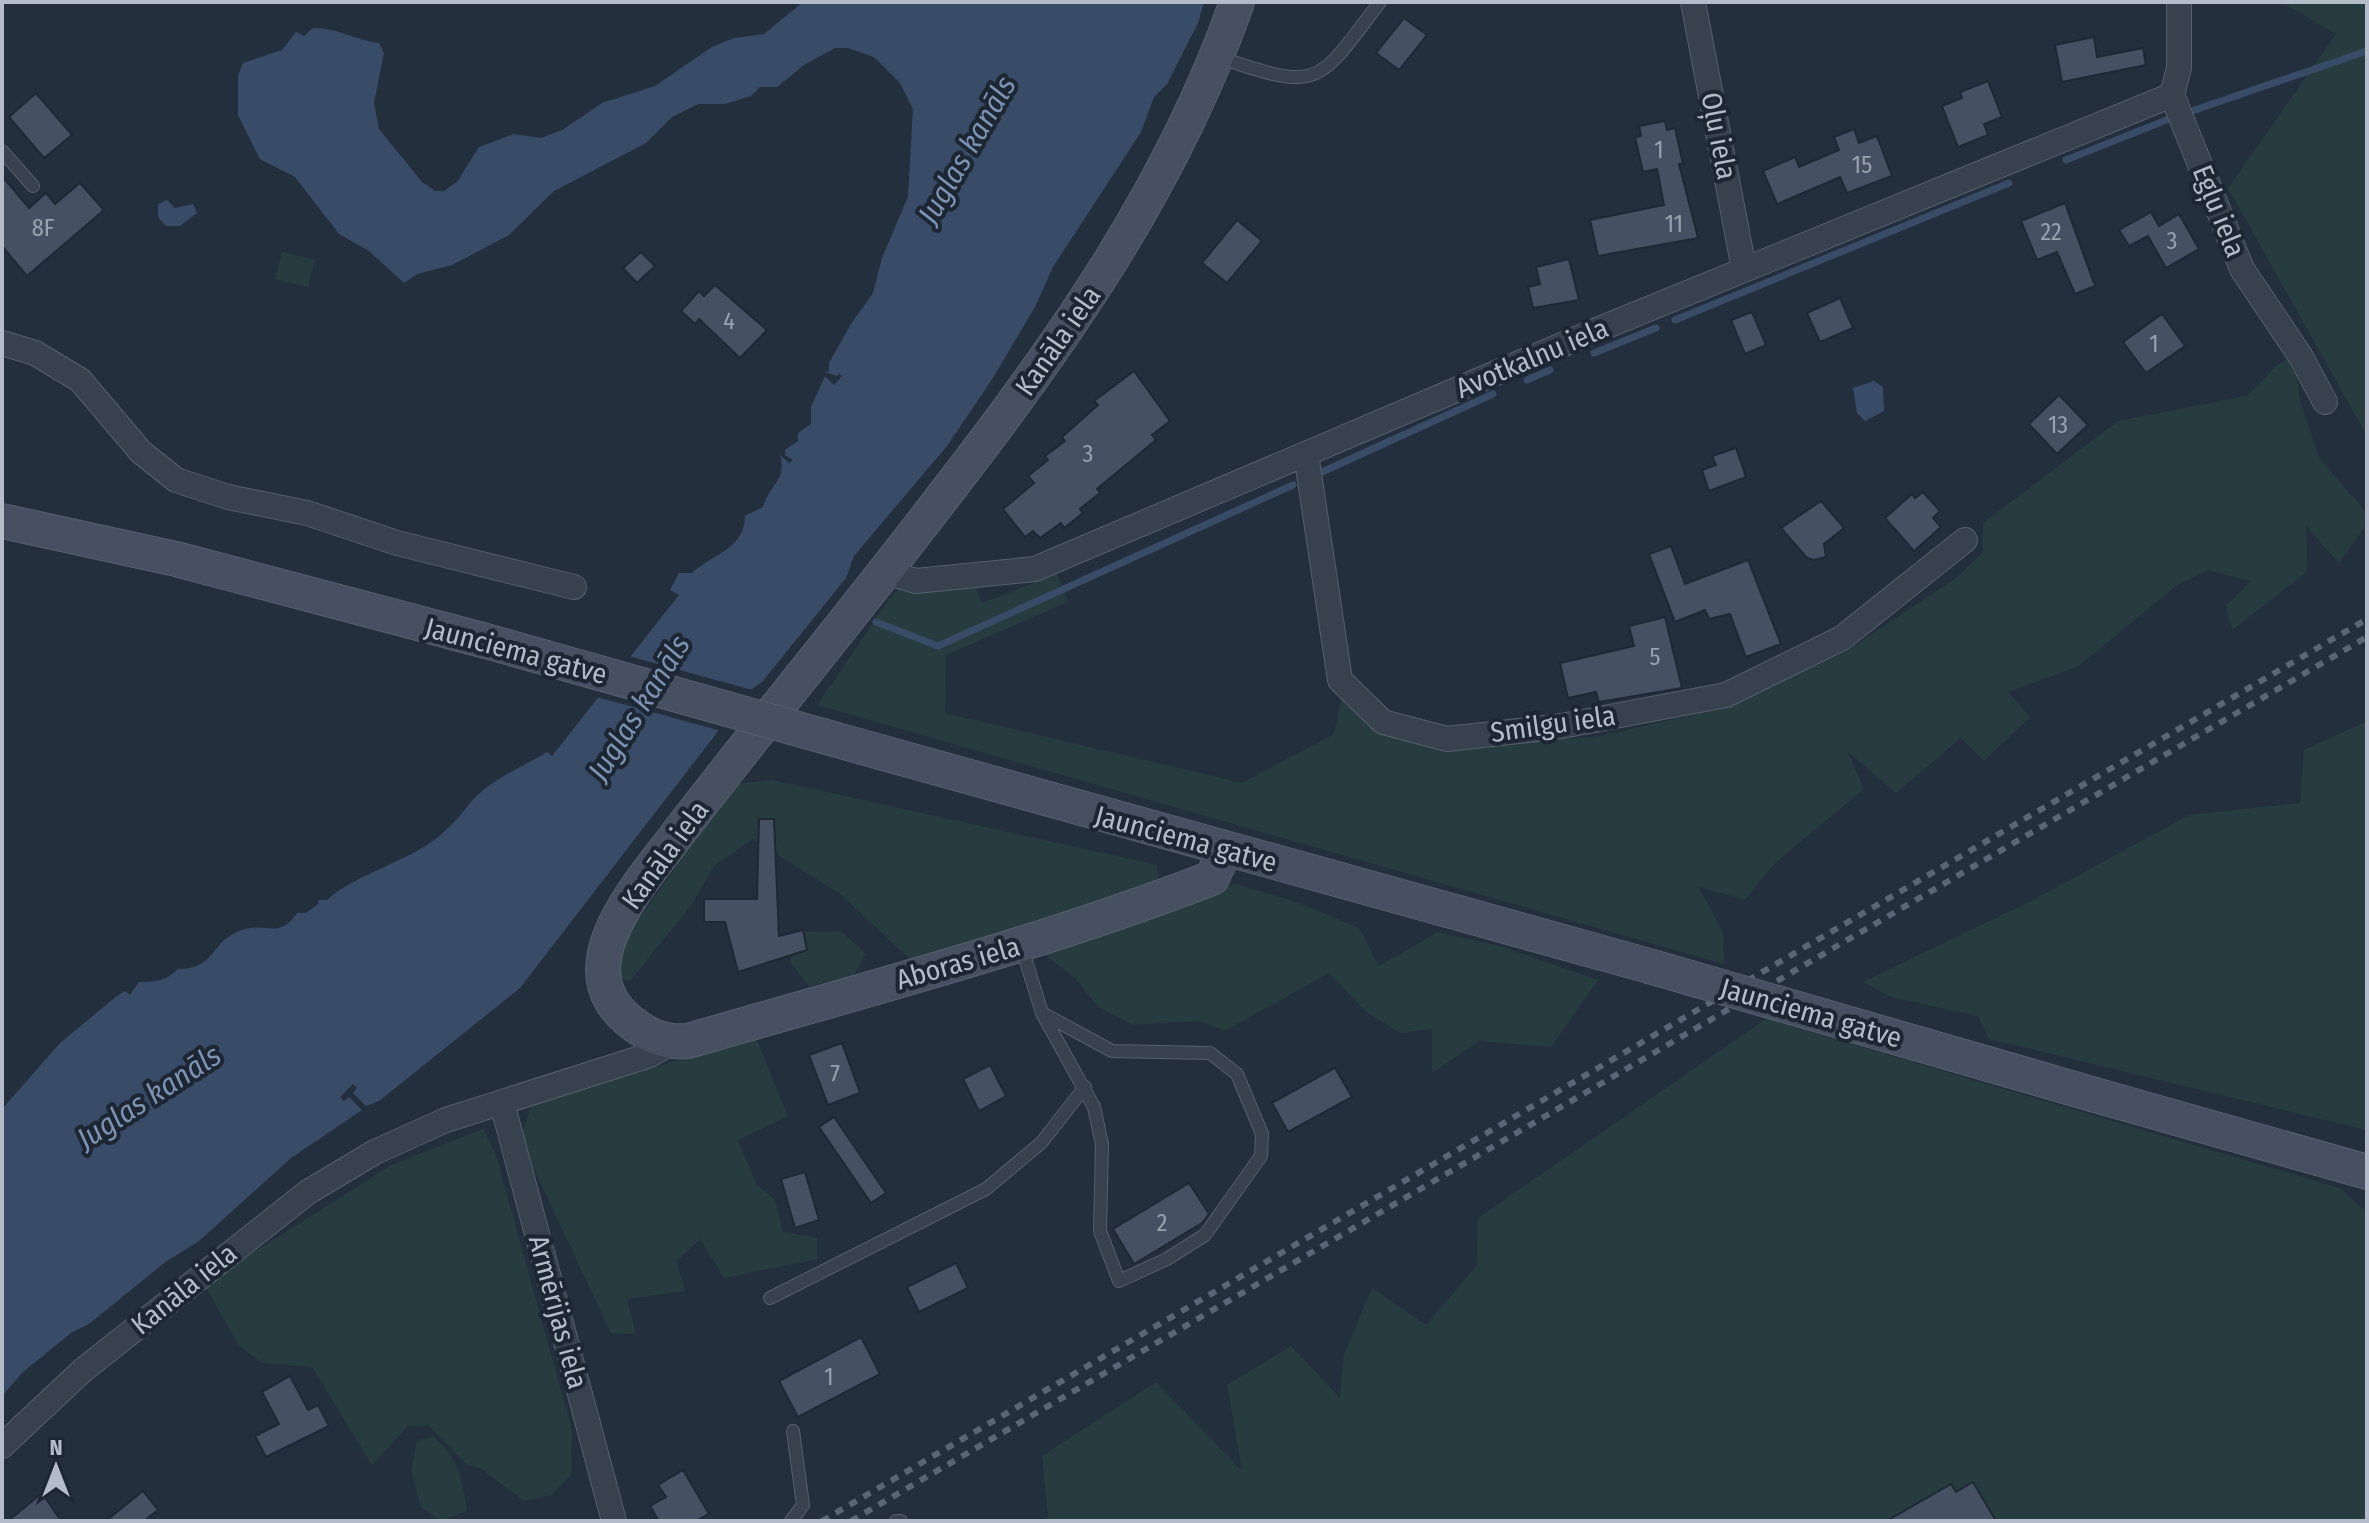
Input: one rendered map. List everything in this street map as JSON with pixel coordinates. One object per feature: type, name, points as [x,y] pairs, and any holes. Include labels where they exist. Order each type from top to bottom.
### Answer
[{"type":"main road","name":"Kanāla iela","points":[[671,1043],[645,1034],[610,1001],[603,980],[608,937],[679,832],[1007,414],[1116,255],[1153,194],[1218,57],[1237,2]]},
{"type":"main road","name":"Jaunciema gatve","points":[[2,521],[176,559],[486,641],[1649,966],[2367,1172]]},
{"type":"main road","name":"Aboras iela","points":[[671,1043],[688,1041],[1021,945],[1212,878],[1225,850]]},
{"type":"main road","points":[[2312,1155],[2367,1154]]},
{"type":"main road","points":[[2312,1155],[2367,1187]]},
{"type":"street","name":"Oļu iela","points":[[1693,2],[1744,269]]},
{"type":"street","points":[[2172,95],[2179,68],[2179,2]]},
{"type":"street","name":"Avotkalnu iela","points":[[885,572],[916,581],[1035,569],[1744,269],[2172,95]]},
{"type":"street","name":"Egļu iela","points":[[2172,95],[2242,269],[2301,357],[2325,402]]},
{"type":"street","points":[[2,343],[35,353],[80,380],[141,452],[176,480],[228,497],[307,513],[397,543],[574,587]]},
{"type":"street","name":"Smilgu iela","points":[[1306,454],[1340,680],[1383,722],[1447,739],[1562,726],[1726,695],[1842,638],[1965,540]]},
{"type":"street","name":"Kanāla iela","points":[[2,1446],[83,1370],[308,1192],[389,1146],[446,1120],[650,1055],[671,1043]]},
{"type":"street","name":"Armērijas iela","points":[[502,1103],[614,1521]]},
{"type":"lane","points":[[1218,57],[1271,75],[1305,80],[1334,63],[1380,2]]},
{"type":"lane","points":[[2,151],[33,186]]},
{"type":"lane","points":[[1021,945],[1042,1013],[1094,1107],[1102,1144],[1100,1231],[1119,1281],[1167,1259],[1205,1235],[1261,1156],[1262,1134],[1237,1074],[1210,1053],[1112,1051],[1042,1013]]},
{"type":"lane","points":[[770,1298],[986,1189],[1041,1143],[1085,1087]]},
{"type":"lane","points":[[791,1521],[803,1505],[793,1431]]},
{"type":"green space","points":[[2281,2],[2367,2],[2367,436],[2228,188],[2336,34]]},
{"type":"green space","points":[[282,252],[315,260],[308,287],[275,279]]},
{"type":"green space","points":[[2294,356],[2300,401],[2319,458],[2367,513],[2367,524],[2339,563],[2306,526],[2307,572],[2232,630],[2226,606],[2251,581],[2208,570],[2177,585],[2079,666],[2008,692],[2030,717],[1984,761],[1961,738],[1896,793],[1847,751],[1864,789],[1773,865],[1745,900],[1699,887],[1723,933],[1724,964],[817,705],[890,598],[915,569],[970,573],[982,603],[1057,574],[1068,602],[946,655],[945,713],[1242,783],[1334,734],[1344,684],[1347,695],[1454,747],[1596,737],[1729,707],[1850,649],[1956,578],[1983,552],[1983,523],[2118,421],[2247,396],[2277,365]]},
{"type":"green space","points":[[2367,721],[2367,1130],[1989,1039],[1978,1016],[1891,997],[1863,982],[2033,900],[2189,815],[2300,803],[2304,750]]},
{"type":"green space","points":[[772,780],[1157,865],[1159,879],[1112,898],[913,962],[840,894],[753,839],[714,866],[691,905],[630,981],[615,976],[621,944],[735,784]]},
{"type":"green space","points":[[1235,884],[1297,902],[1359,928],[1379,966],[1438,932],[1500,946],[1598,980],[1551,1047],[1479,1041],[1432,1073],[1432,1029],[1401,1033],[1366,1012],[1329,973],[1225,1031],[1199,1021],[1133,1025],[1098,1007],[1076,979],[1043,953]]},
{"type":"green space","points":[[841,931],[866,954],[853,976],[809,986],[790,962],[802,932]]},
{"type":"green space","points":[[1766,1019],[2340,1188],[2367,1213],[2367,1521],[1042,1521],[1048,1517],[1042,1456],[1156,1382],[1242,1471],[1227,1385],[1291,1346],[1340,1398],[1344,1354],[1372,1288],[1426,1325],[1477,1265],[1478,1218]]},
{"type":"green space","points":[[755,1036],[788,1116],[738,1140],[756,1184],[775,1200],[783,1232],[817,1238],[817,1259],[724,1278],[700,1239],[677,1261],[685,1291],[627,1299],[636,1334],[611,1333],[520,1140],[531,1106]]},
{"type":"green space","points":[[483,1129],[496,1155],[572,1430],[571,1475],[551,1495],[524,1501],[480,1468],[467,1465],[428,1425],[408,1426],[372,1465],[312,1367],[262,1363],[239,1346],[204,1284],[391,1165]]},
{"type":"green space","points":[[433,1436],[454,1461],[464,1489],[467,1511],[441,1521],[421,1507],[411,1470],[417,1441]]},
{"type":"water","name":"Juglas kanāls","points":[[803,2],[1204,2],[1198,23],[1167,84],[1154,97],[1141,132],[1053,267],[1035,307],[991,381],[947,446],[854,556],[846,578],[762,682],[749,691],[520,988],[379,1101],[366,1106],[353,1093],[357,1088],[353,1084],[340,1097],[344,1101],[349,1097],[362,1110],[291,1158],[199,1241],[164,1263],[89,1324],[71,1333],[23,1372],[2,1396],[2,1109],[60,1043],[117,996],[125,991],[130,995],[139,982],[160,980],[178,969],[199,965],[237,932],[283,926],[297,913],[306,913],[319,900],[327,900],[338,891],[425,846],[497,780],[547,752],[552,756],[679,595],[670,590],[679,573],[692,573],[733,544],[739,537],[745,516],[763,507],[777,482],[782,463],[780,455],[789,463],[793,460],[785,455],[785,450],[798,441],[798,433],[811,424],[811,407],[825,376],[834,385],[842,376],[825,372],[829,371],[829,363],[851,324],[873,293],[882,258],[908,197],[913,109],[900,83],[874,57],[848,48],[835,48],[804,65],[777,87],[760,87],[751,96],[725,104],[698,104],[672,117],[646,143],[554,191],[509,235],[452,265],[417,274],[404,283],[369,251],[339,234],[295,177],[260,159],[238,115],[238,76],[243,63],[282,50],[296,32],[304,36],[313,28],[379,43],[384,53],[374,103],[379,129],[422,182],[435,191],[444,191],[457,182],[479,147],[514,134],[541,138],[562,130],[602,103],[655,86],[712,47],[734,38],[764,34]]},
{"type":"water","points":[[167,200],[175,208],[193,204],[197,213],[180,226],[166,226],[158,217],[158,204]]},
{"type":"water","points":[[1874,381],[1883,387],[1884,411],[1865,421],[1857,413],[1853,388]]},
{"type":"pier","points":[[629,656],[756,691],[725,732],[593,696]]},
{"type":"building","points":[[1404,18],[1427,35],[1399,70],[1376,53]]},
{"type":"building","points":[[2094,37],[2097,57],[2143,48],[2146,65],[2062,82],[2055,45]]},
{"type":"building","points":[[1988,81],[2002,117],[1984,124],[1988,135],[1958,147],[1942,106],[1962,98],[1960,92]]},
{"type":"building","points":[[36,93],[72,135],[44,158],[9,117]]},
{"type":"building","points":[[1665,121],[1667,130],[1675,128],[1683,164],[1679,164],[1698,238],[1598,256],[1590,220],[1664,205],[1657,169],[1643,172],[1635,137],[1641,136],[1639,126]]},
{"type":"building","points":[[1854,129],[1859,143],[1877,136],[1892,176],[1847,193],[1840,177],[1777,204],[1763,171],[1795,157],[1799,167],[1839,150],[1834,137]]},
{"type":"building","points":[[2,176],[29,208],[46,193],[55,204],[80,183],[104,210],[27,276],[2,246]]},
{"type":"building","points":[[2065,203],[2095,286],[2075,294],[2057,252],[2037,260],[2021,221]]},
{"type":"building","points":[[2151,212],[2159,226],[2179,214],[2199,249],[2166,268],[2148,236],[2129,246],[2119,230]]},
{"type":"building","points":[[1237,220],[1262,241],[1227,283],[1202,263]]},
{"type":"building","points":[[641,252],[655,266],[637,283],[623,268]]},
{"type":"building","points":[[1569,259],[1579,300],[1533,308],[1528,287],[1540,284],[1536,267]]},
{"type":"building","points":[[715,285],[767,330],[740,358],[699,319],[695,324],[681,311],[699,291],[704,296]]},
{"type":"building","points":[[1840,298],[1853,328],[1820,342],[1807,313]]},
{"type":"building","points":[[1752,312],[1766,345],[1745,354],[1731,320]]},
{"type":"building","points":[[2162,314],[2185,346],[2146,373],[2123,342]]},
{"type":"building","points":[[1134,371],[1170,421],[1152,435],[1156,440],[1097,489],[1100,493],[1080,509],[1083,513],[1064,528],[1061,523],[1040,538],[1033,531],[1025,537],[1003,509],[1034,483],[1028,476],[1048,460],[1045,456],[1065,441],[1062,437],[1098,405],[1094,401]]},
{"type":"building","points":[[2059,395],[2088,425],[2057,454],[2029,424]]},
{"type":"building","points":[[1736,448],[1746,477],[1709,491],[1702,470],[1716,465],[1712,456]]},
{"type":"building","points":[[1923,492],[1940,511],[1933,518],[1941,527],[1914,551],[1885,518],[1912,494],[1915,498]]},
{"type":"building","points":[[1821,501],[1844,528],[1824,544],[1826,557],[1814,560],[1807,558],[1781,528]]},
{"type":"building","points":[[1671,546],[1685,584],[1748,560],[1781,644],[1746,657],[1730,614],[1709,619],[1705,610],[1675,622],[1649,554]]},
{"type":"building","points":[[1665,617],[1682,688],[1599,702],[1596,692],[1568,698],[1560,663],[1634,646],[1629,626]]},
{"type":"building","points":[[759,819],[774,819],[779,936],[803,930],[807,950],[738,972],[725,922],[704,922],[704,899],[757,899]]},
{"type":"building","points":[[842,1043],[860,1093],[828,1105],[809,1055]]},
{"type":"building","points":[[990,1065],[1006,1096],[979,1111],[963,1079]]},
{"type":"building","points":[[1335,1068],[1352,1097],[1288,1132],[1272,1103]]},
{"type":"building","points":[[834,1117],[886,1193],[871,1203],[819,1127]]},
{"type":"building","points":[[805,1172],[819,1220],[795,1228],[781,1179]]},
{"type":"building","points":[[1189,1183],[1209,1214],[1202,1223],[1134,1264],[1113,1229]]},
{"type":"building","points":[[956,1263],[968,1288],[919,1312],[907,1287]]},
{"type":"building","points":[[861,1337],[880,1374],[798,1417],[779,1381]]},
{"type":"building","points":[[290,1376],[308,1410],[318,1405],[329,1426],[266,1457],[255,1436],[279,1424],[262,1392]]},
{"type":"building","points":[[683,1470],[709,1514],[696,1521],[659,1521],[650,1506],[666,1497],[658,1485]]},
{"type":"building","points":[[1973,1482],[1996,1521],[1887,1521],[1951,1484],[1956,1492]]},
{"type":"building","points":[[143,1491],[158,1510],[144,1521],[106,1521]]},
{"type":"building","points":[[42,1493],[61,1521],[8,1521]]},
{"type":"waterway","points":[[2189,112],[2367,51]]},
{"type":"waterway","points":[[2066,160],[2169,119]]},
{"type":"waterway","points":[[1675,320],[2009,183]]},
{"type":"waterway","points":[[1594,353],[1656,328]]},
{"type":"waterway","points":[[1527,380],[1550,370]]},
{"type":"waterway","points":[[1322,472],[1493,394]]},
{"type":"waterway","points":[[876,622],[938,646],[1293,485]]},
{"type":"railway","points":[[822,1521],[2367,619]]},
{"type":"railway","points":[[851,1521],[2367,637]]}]
